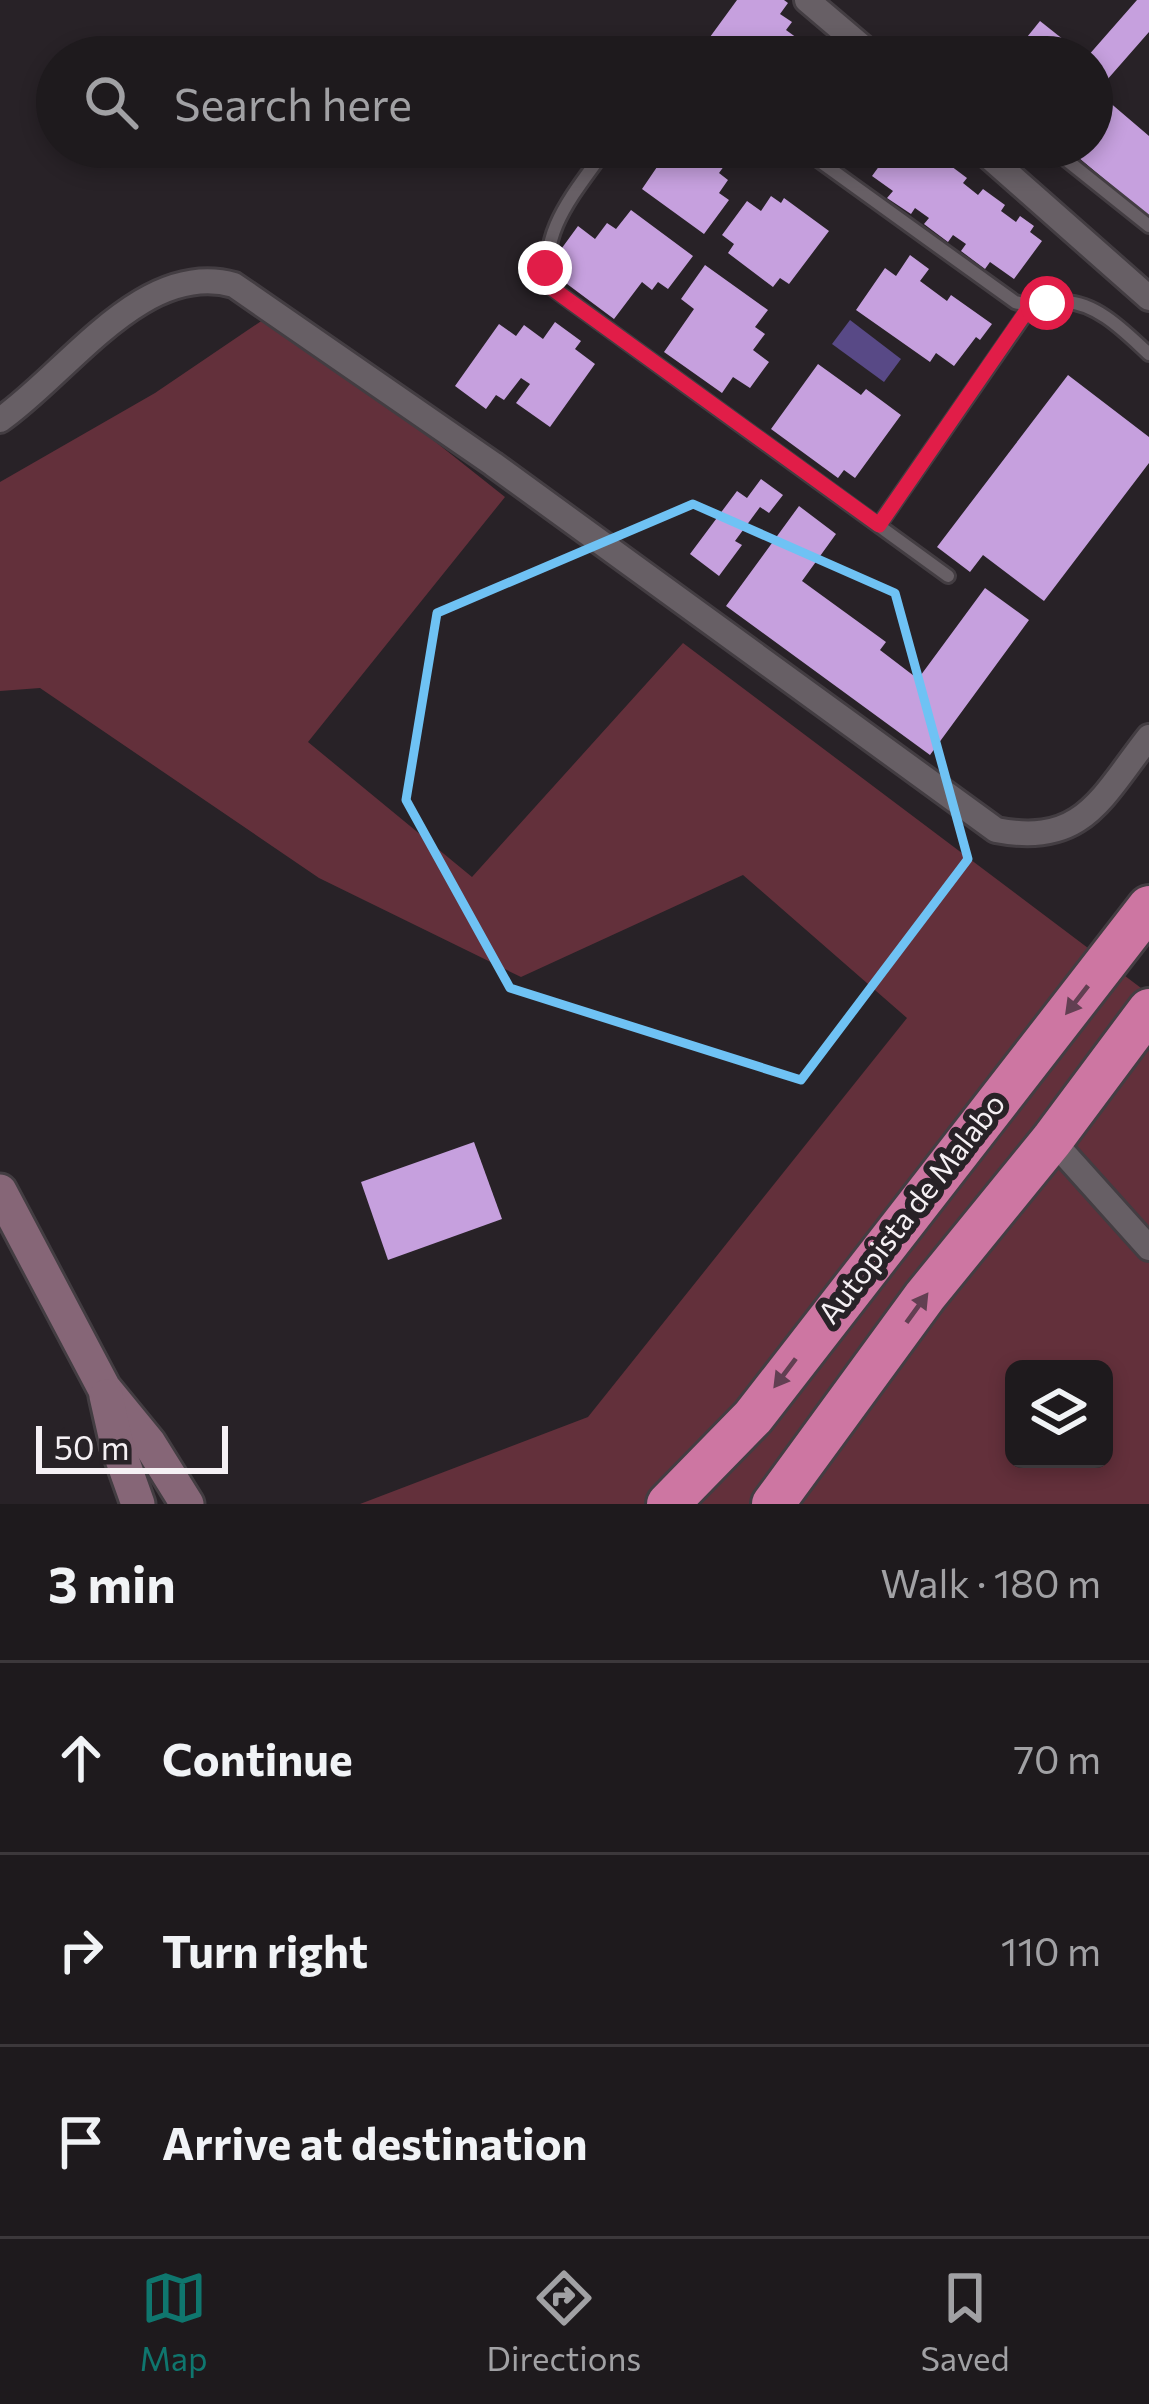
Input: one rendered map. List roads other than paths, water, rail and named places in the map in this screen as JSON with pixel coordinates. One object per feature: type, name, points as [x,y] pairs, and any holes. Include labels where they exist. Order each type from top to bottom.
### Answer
[{"type":"highway","name":"Autopista de Malabo","points":[[668,1504],[753,1417],[1149,907]]},
{"type":"highway","points":[[773,1504],[926,1296],[1149,1010]]},
{"type":"street","points":[[807,0],[849,36]]},
{"type":"street","points":[[1002,168],[1149,298]]},
{"type":"street","points":[[0,420],[133,306],[178,284],[209,278],[234,285],[493,464],[996,830],[1031,837],[1058,831],[1090,811],[1149,737]]},
{"type":"street","points":[[1052,1140],[1149,1248]]},
{"type":"street","points":[[0,1191],[104,1388],[148,1443],[187,1504]]},
{"type":"street","points":[[104,1388],[116,1445],[138,1504]]},
{"type":"lane","points":[[593,168],[549,236],[545,268],[553,289],[948,576]]},
{"type":"lane","points":[[829,168],[1015,302],[1086,305],[1149,354]]},
{"type":"lane","points":[[1076,168],[1149,226]]},
{"type":"lane","points":[[879,525],[1030,306]]}]
